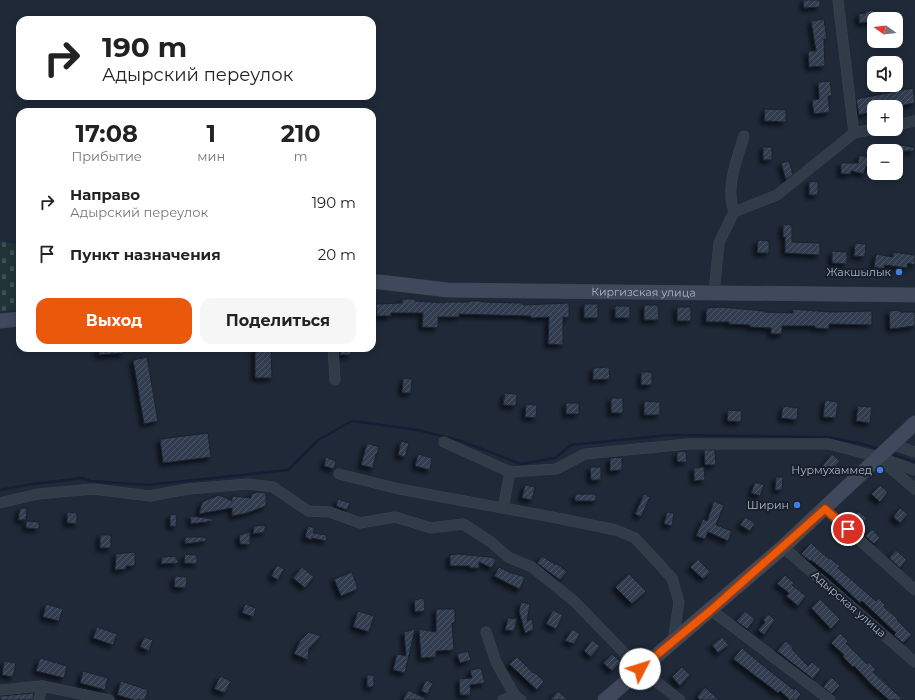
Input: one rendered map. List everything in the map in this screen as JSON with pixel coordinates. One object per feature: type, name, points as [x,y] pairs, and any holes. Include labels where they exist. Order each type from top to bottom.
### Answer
[{"type":"main road","name":"Киргизская улица","points":[[376,282],[448,290],[915,295]]},
{"type":"main road","points":[[0,321],[16,319]]},
{"type":"main road","points":[[606,700],[825,509],[915,423]]},
{"type":"street","points":[[838,0],[854,133]]},
{"type":"street","points":[[903,124],[915,121]]},
{"type":"street","points":[[734,212],[777,194],[854,133],[867,130]]},
{"type":"street","points":[[714,293],[720,243],[734,212],[732,206],[732,178],[744,136]]},
{"type":"street","points":[[333,352],[335,380]]},
{"type":"street","points":[[444,442],[510,472],[556,469],[585,454],[689,444],[829,444],[878,457],[915,470]]},
{"type":"street","points":[[892,444],[915,452]]},
{"type":"street","points":[[878,457],[915,489]]},
{"type":"street","points":[[503,508],[510,472]]},
{"type":"street","points":[[339,474],[399,489],[616,530],[635,538],[672,578],[679,602],[673,642]]},
{"type":"street","points":[[0,503],[38,494],[93,489],[150,496],[188,489],[248,484],[272,487],[308,511],[330,512],[360,523],[395,517],[431,528],[463,524],[491,542],[508,557],[532,567],[574,601],[640,669],[680,700]]},
{"type":"street","points":[[825,509],[915,590]]},
{"type":"street","name":"Адырская улица","points":[[783,546],[915,662]]},
{"type":"street","points":[[711,610],[830,700]]},
{"type":"street","points":[[486,632],[496,662],[518,698],[503,700]]},
{"type":"street","points":[[0,690],[42,686],[109,700]]},
{"type":"street","points":[[39,700],[42,686]]},
{"type":"green space","points":[[0,241],[16,244],[16,309],[0,311]]},
{"type":"building","points":[[803,0],[820,0],[820,7],[804,8]]},
{"type":"building","points":[[874,10],[874,12],[867,12],[867,22],[859,23],[859,14],[865,13],[865,11]]},
{"type":"building","points":[[824,19],[827,39],[824,39],[825,66],[809,67],[808,51],[816,51],[811,21]]},
{"type":"building","points":[[830,81],[832,96],[828,96],[830,112],[814,114],[812,100],[819,99],[818,82]]},
{"type":"building","points":[[913,88],[915,103],[903,105],[903,100],[867,100],[867,113],[859,115],[856,99],[892,92],[903,92],[903,90]]},
{"type":"building","points":[[765,109],[786,110],[786,122],[764,121]]},
{"type":"building","points":[[903,145],[914,147],[914,151],[904,151],[903,161]]},
{"type":"building","points":[[763,147],[772,147],[772,160],[763,160]]},
{"type":"building","points":[[859,155],[867,157],[867,166],[864,174],[851,171],[851,174],[841,174],[841,163],[858,163]]},
{"type":"building","points":[[789,161],[793,174],[786,180],[781,163]]},
{"type":"building","points":[[809,181],[818,182],[818,195],[809,195]]},
{"type":"building","points":[[783,224],[792,225],[792,242],[820,243],[820,255],[785,253]]},
{"type":"building","points":[[758,240],[769,241],[769,253],[757,253]]},
{"type":"building","points":[[855,243],[866,244],[865,257],[854,256]]},
{"type":"building","points":[[832,251],[847,252],[847,264],[832,263]]},
{"type":"building","points":[[893,252],[915,255],[915,265],[908,263],[907,268],[885,265],[884,269],[874,267],[876,254],[893,257]]},
{"type":"building","points":[[402,299],[415,299],[415,301],[445,303],[482,301],[481,302],[523,303],[523,305],[569,303],[569,318],[563,317],[563,345],[548,344],[549,317],[531,318],[531,316],[459,314],[459,317],[438,317],[438,328],[422,327],[423,313],[391,313],[391,316],[377,316],[376,304],[402,303]]},
{"type":"building","points":[[584,304],[598,304],[598,318],[584,318]]},
{"type":"building","points":[[644,305],[658,305],[659,320],[644,320]]},
{"type":"building","points":[[615,306],[630,306],[630,318],[615,318]]},
{"type":"building","points":[[677,307],[691,307],[691,321],[677,321]]},
{"type":"building","points":[[721,307],[764,312],[793,313],[793,309],[830,312],[872,311],[872,325],[829,324],[829,329],[815,328],[815,326],[782,326],[782,334],[771,334],[771,328],[729,324],[729,322],[706,322],[706,308]]},
{"type":"building","points":[[899,310],[900,312],[915,312],[915,326],[890,329],[889,311]]},
{"type":"building","points":[[99,352],[124,353],[99,355]]},
{"type":"building","points":[[255,352],[271,352],[272,378],[255,378]]},
{"type":"building","points":[[340,352],[351,352],[351,355],[340,355]]},
{"type":"building","points":[[147,357],[158,421],[144,424],[133,360]]},
{"type":"building","points":[[609,367],[610,379],[593,380],[593,368]]},
{"type":"building","points":[[641,372],[652,372],[652,385],[641,385]]},
{"type":"building","points":[[403,378],[412,379],[411,393],[402,393]]},
{"type":"building","points":[[505,393],[517,394],[516,406],[503,405]]},
{"type":"building","points":[[611,398],[623,398],[623,413],[611,413]]},
{"type":"building","points":[[825,400],[838,402],[836,418],[823,417]]},
{"type":"building","points":[[644,401],[660,402],[660,415],[644,415]]},
{"type":"building","points":[[566,403],[579,403],[579,414],[566,414]]},
{"type":"building","points":[[526,404],[537,405],[536,418],[525,417]]},
{"type":"building","points":[[783,406],[798,408],[797,420],[781,418]]},
{"type":"building","points":[[858,406],[872,407],[870,423],[856,421]]},
{"type":"building","points":[[728,410],[742,411],[741,422],[727,421]]},
{"type":"building","points":[[208,433],[211,457],[163,463],[160,439]]},
{"type":"building","points":[[401,441],[409,443],[405,457],[398,455]]},
{"type":"building","points":[[367,443],[379,447],[373,468],[361,465]]},
{"type":"building","points":[[704,450],[715,450],[716,465],[705,465]]},
{"type":"building","points":[[686,451],[687,462],[677,462],[677,452]]},
{"type":"building","points":[[418,454],[432,458],[430,470],[415,466]]},
{"type":"building","points":[[832,454],[840,461],[830,473],[822,466]]},
{"type":"building","points":[[326,457],[336,461],[334,469],[324,466]]},
{"type":"building","points":[[622,457],[622,470],[610,471],[610,458]]},
{"type":"building","points":[[590,467],[601,467],[601,480],[591,480]]},
{"type":"building","points":[[704,467],[705,480],[694,481],[694,468]]},
{"type":"building","points":[[776,477],[783,477],[782,490],[775,490]]},
{"type":"building","points":[[755,482],[764,485],[760,496],[751,493]]},
{"type":"building","points":[[525,485],[535,487],[532,500],[522,498]]},
{"type":"building","points":[[880,485],[888,492],[880,502],[871,494]]},
{"type":"building","points":[[259,492],[266,493],[266,506],[247,513],[232,516],[232,508],[199,514],[202,502],[219,495],[232,501],[232,496],[251,498],[251,494]]},
{"type":"building","points":[[575,494],[596,494],[596,501],[575,501]]},
{"type":"building","points":[[644,494],[650,497],[641,517],[635,514]]},
{"type":"building","points":[[338,499],[350,503],[347,510],[336,506]]},
{"type":"building","points":[[714,501],[724,505],[716,525],[732,531],[728,541],[708,532],[705,539],[696,536],[703,519],[707,521]]},
{"type":"building","points":[[20,508],[27,508],[26,520],[18,520]]},
{"type":"building","points":[[900,508],[908,514],[900,523],[893,517]]},
{"type":"building","points":[[858,511],[867,518],[861,526],[852,519]]},
{"type":"building","points":[[67,512],[77,513],[77,524],[67,523]]},
{"type":"building","points":[[667,512],[674,513],[672,526],[664,524]]},
{"type":"building","points":[[170,514],[177,515],[176,527],[170,526]]},
{"type":"building","points":[[190,516],[213,519],[213,521],[191,524]]},
{"type":"building","points":[[745,517],[755,523],[750,531],[740,525]]},
{"type":"building","points":[[26,521],[39,522],[39,529],[26,528]]},
{"type":"building","points":[[265,525],[265,532],[253,534],[254,526]]},
{"type":"building","points":[[308,526],[315,528],[313,533],[327,535],[326,541],[312,538],[311,540],[305,537]]},
{"type":"building","points":[[872,529],[880,538],[874,544],[865,536]]},
{"type":"building","points":[[250,532],[250,545],[240,544],[239,535]]},
{"type":"building","points":[[100,535],[111,535],[111,548],[100,548]]},
{"type":"building","points":[[185,537],[206,537],[206,541],[185,544]]},
{"type":"building","points":[[811,543],[829,559],[830,558],[840,566],[838,568],[876,601],[879,598],[885,605],[884,607],[898,619],[897,620],[912,635],[903,643],[894,635],[896,633],[862,601],[860,603],[831,576],[801,554]]},
{"type":"building","points":[[896,550],[907,560],[900,568],[889,558]]},
{"type":"building","points":[[135,552],[135,566],[126,566],[126,569],[115,570],[116,554]]},
{"type":"building","points":[[185,554],[197,555],[197,564],[184,563]]},
{"type":"building","points":[[458,554],[490,557],[496,559],[492,568],[479,562],[479,568],[470,568],[470,566],[450,566],[450,555]]},
{"type":"building","points":[[175,556],[179,563],[161,564],[162,557]]},
{"type":"building","points":[[542,556],[556,565],[557,564],[567,572],[560,580],[537,563]]},
{"type":"building","points":[[698,559],[710,572],[703,579],[690,567]]},
{"type":"building","points":[[277,565],[284,569],[278,580],[271,576]]},
{"type":"building","points":[[302,567],[314,577],[305,588],[293,578]]},
{"type":"building","points":[[499,567],[513,574],[525,577],[520,589],[494,576]]},
{"type":"building","points":[[352,572],[358,589],[341,596],[334,579]]},
{"type":"building","points":[[629,574],[646,591],[632,604],[615,587]]},
{"type":"building","points":[[785,575],[794,583],[792,585],[806,596],[798,606],[786,596],[789,593],[777,584]]},
{"type":"building","points":[[175,576],[187,577],[186,588],[174,587]]},
{"type":"building","points":[[424,598],[425,611],[415,612],[414,600]]},
{"type":"building","points":[[820,599],[840,619],[831,629],[811,608]]},
{"type":"building","points":[[521,602],[530,604],[527,621],[532,619],[534,630],[525,633],[519,611]]},
{"type":"building","points":[[46,604],[63,609],[59,621],[43,617]]},
{"type":"building","points":[[245,604],[256,608],[254,617],[242,613]]},
{"type":"building","points":[[436,609],[455,609],[455,623],[452,623],[454,650],[436,651],[436,657],[421,658],[419,629],[436,632]]},
{"type":"building","points":[[553,610],[563,615],[556,629],[546,624]]},
{"type":"building","points":[[358,611],[374,616],[369,632],[353,627]]},
{"type":"building","points":[[745,611],[755,619],[747,629],[736,621]]},
{"type":"building","points":[[768,614],[775,620],[764,635],[758,630],[765,622],[763,620]]},
{"type":"building","points":[[508,618],[517,619],[514,631],[505,630]]},
{"type":"building","points":[[97,627],[117,634],[113,645],[93,638]]},
{"type":"building","points":[[415,629],[405,673],[393,670],[397,654],[406,656],[404,632]]},
{"type":"building","points":[[572,629],[580,634],[574,644],[565,641]]},
{"type":"building","points":[[309,632],[321,636],[309,649],[308,660],[294,654],[300,641]]},
{"type":"building","points":[[840,633],[848,641],[846,643],[867,664],[869,662],[876,670],[873,672],[903,700],[889,700],[843,657],[844,655],[831,643]]},
{"type":"building","points":[[144,637],[153,640],[149,651],[140,647]]},
{"type":"building","points":[[722,637],[729,645],[718,653],[712,645]]},
{"type":"building","points":[[592,640],[600,646],[591,657],[584,651]]},
{"type":"building","points":[[786,641],[793,647],[792,649],[808,666],[812,662],[821,669],[813,679],[777,651]]},
{"type":"building","points":[[742,648],[794,690],[795,688],[801,694],[796,700],[790,700],[780,691],[778,693],[733,659]]},
{"type":"building","points":[[468,651],[471,660],[460,663],[457,654]]},
{"type":"building","points":[[612,654],[621,662],[612,671],[603,663]]},
{"type":"building","points":[[517,657],[533,673],[534,672],[544,681],[537,690],[509,664]]},
{"type":"building","points":[[40,658],[67,666],[64,678],[36,671]]},
{"type":"building","points":[[4,661],[16,663],[13,677],[2,675]]},
{"type":"building","points":[[682,667],[690,675],[680,686],[672,677]]},
{"type":"building","points":[[481,668],[485,683],[470,685],[471,695],[460,695],[459,679],[472,678],[470,670]]},
{"type":"building","points":[[83,671],[108,678],[105,690],[80,683]]},
{"type":"building","points":[[367,675],[374,675],[374,687],[367,687]]},
{"type":"building","points":[[220,676],[231,681],[225,693],[214,689]]},
{"type":"building","points":[[831,677],[840,685],[832,694],[823,687]]},
{"type":"building","points":[[426,680],[433,683],[428,694],[421,691]]},
{"type":"building","points":[[121,681],[148,690],[145,700],[134,700],[117,695]]},
{"type":"building","points":[[705,687],[719,700],[700,700],[697,697]]},
{"type":"building","points":[[408,690],[428,700],[403,700]]},
{"type":"building","points":[[558,691],[568,700],[550,700]]},
{"type":"building","points":[[34,693],[33,700],[0,700],[0,696]]},
{"type":"waterway","points":[[0,490],[82,478],[90,481],[147,485],[288,470],[318,440],[352,421],[418,430],[461,441],[521,464],[555,458],[571,445],[669,435],[828,437],[867,445],[881,450]]},
{"type":"waterway","points":[[889,453],[915,462]]},
{"type":"place","name":"Жакшылык","points":[[899,272]]},
{"type":"place","name":"Нурмухаммед","points":[[880,470]]},
{"type":"place","name":"Ширин","points":[[797,505]]},
{"type":"route","points":[[640,669],[711,610],[825,509],[848,529]]}]
